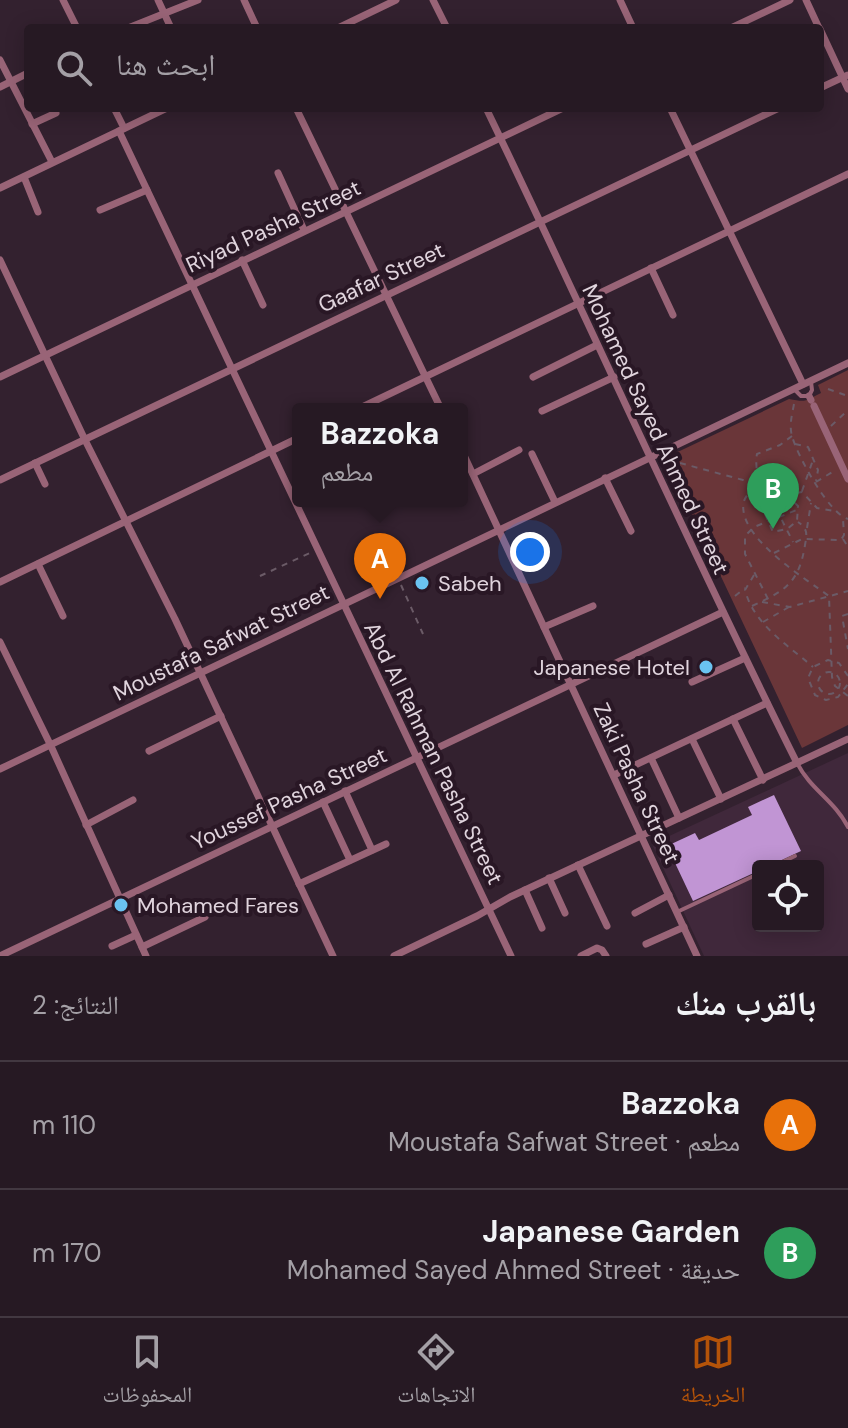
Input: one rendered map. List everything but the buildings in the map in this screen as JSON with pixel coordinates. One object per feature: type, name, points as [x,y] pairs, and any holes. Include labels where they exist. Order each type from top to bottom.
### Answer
[{"type":"street","points":[[63,0],[75,24]]},
{"type":"street","points":[[158,0],[169,24]]},
{"type":"street","points":[[138,24],[198,0]]},
{"type":"street","points":[[244,0],[255,24]]},
{"type":"street","points":[[346,24],[396,0]]},
{"type":"street","points":[[433,0],[445,24]]},
{"type":"street","points":[[620,0],[631,24]]},
{"type":"street","points":[[739,24],[790,0]]},
{"type":"street","points":[[806,0],[818,24]]},
{"type":"street","points":[[824,37],[845,76],[848,89]]},
{"type":"street","points":[[0,60],[24,108]]},
{"type":"street","points":[[0,87],[24,75]]},
{"type":"street","points":[[824,86],[845,76]]},
{"type":"street","points":[[26,112],[52,162]]},
{"type":"street","name":"Abd Al Rahman Pasha Street","points":[[115,112],[147,190],[292,499]]},
{"type":"street","points":[[0,188],[159,112]]},
{"type":"street","points":[[298,112],[438,403]]},
{"type":"street","name":"Mohamed Sayed Ahmed Street","points":[[488,112],[614,377],[649,458],[797,763]]},
{"type":"street","name":"Riyad Pasha Street","points":[[0,377],[555,112]]},
{"type":"street","points":[[672,112],[727,231],[807,382]]},
{"type":"street","name":"Gaafar Street","points":[[0,480],[771,112]]},
{"type":"street","points":[[32,124],[56,113]]},
{"type":"street","points":[[278,173],[304,230]]},
{"type":"street","points":[[371,403],[848,174]]},
{"type":"street","points":[[24,177],[38,212]]},
{"type":"street","points":[[100,210],[147,190]]},
{"type":"street","points":[[0,260],[221,716],[333,956]]},
{"type":"street","points":[[242,260],[263,305]]},
{"type":"street","points":[[651,268],[673,315]]},
{"type":"street","points":[[533,377],[597,345]]},
{"type":"street","name":"Moustafa Safwat Street","points":[[0,769],[848,363]]},
{"type":"street","points":[[542,411],[614,377]]},
{"type":"street","points":[[811,400],[848,479]]},
{"type":"street","points":[[0,582],[292,441]]},
{"type":"street","points":[[473,474],[519,450]]},
{"type":"street","points":[[532,454],[555,502]]},
{"type":"street","points":[[35,463],[45,484]]},
{"type":"street","name":"Zaki Pasha Street","points":[[468,464],[697,956]]},
{"type":"street","points":[[605,478],[631,531]]},
{"type":"street","name":"Abd Al Rahman Pasha Street","points":[[296,507],[416,759],[427,775],[511,956]]},
{"type":"street","points":[[38,564],[63,616]]},
{"type":"street","points":[[544,627],[593,606]]},
{"type":"street","name":"Youssef Pasha Street","points":[[0,956],[723,612]]},
{"type":"street","points":[[0,642],[50,744],[144,954],[205,917]]},
{"type":"street","points":[[692,682],[745,658]]},
{"type":"street","points":[[614,775],[767,703]]},
{"type":"street","points":[[149,751],[221,716]]},
{"type":"street","points":[[733,719],[763,780]]},
{"type":"street","points":[[692,739],[721,799]]},
{"type":"street","points":[[394,956],[549,878],[848,739]]},
{"type":"street","points":[[651,758],[679,818]]},
{"type":"street","points":[[345,791],[372,850]]},
{"type":"street","points":[[86,825],[133,800]]},
{"type":"street","points":[[323,802],[350,860]]},
{"type":"street","points":[[299,884],[386,844]]},
{"type":"street","points":[[578,865],[607,926]]},
{"type":"street","points":[[549,878],[565,913]]},
{"type":"street","points":[[525,890],[542,928]]},
{"type":"street","points":[[635,913],[669,895]]},
{"type":"street","points":[[646,944],[684,927]]},
{"type":"street","points":[[112,946],[136,935]]},
{"type":"street","points":[[581,956],[597,948],[606,956]]},
{"type":"lane","points":[[794,388],[801,396],[811,400],[812,390],[807,382]]},
{"type":"lane","points":[[797,763],[809,784],[833,803],[848,827]]},
{"type":"lane","points":[[787,860],[795,856]]},
{"type":"lane","points":[[677,912],[752,877]]},
{"type":"path","points":[[828,389],[848,396]]},
{"type":"path","points":[[794,404],[791,422],[794,443],[834,511],[848,519]]},
{"type":"path","points":[[826,431],[848,410]]},
{"type":"path","points":[[792,436],[780,445],[757,454],[754,485],[744,501],[745,512],[751,529],[773,554],[829,596]]},
{"type":"path","points":[[794,443],[808,447],[818,470],[816,482]]},
{"type":"path","points":[[802,492],[813,460]]},
{"type":"path","points":[[680,463],[754,485],[774,500]]},
{"type":"path","points":[[816,482],[843,467]]},
{"type":"path","points":[[793,542],[787,529],[781,516],[774,500],[772,483],[786,477],[789,482],[788,495],[799,509],[797,521],[787,529],[773,532],[766,522],[764,509],[774,500],[788,495],[802,492]]},
{"type":"path","points":[[802,492],[820,509],[834,511]]},
{"type":"path","points":[[752,606],[787,586],[798,573],[811,503]]},
{"type":"path","points":[[768,599],[744,549],[745,536],[751,529],[799,509]]},
{"type":"path","points":[[843,518],[843,539],[848,547]]},
{"type":"path","points":[[797,521],[806,529]]},
{"type":"path","points":[[773,554],[793,542],[806,539],[823,542],[843,539]]},
{"type":"path","points":[[260,576],[316,550]]},
{"type":"path","points":[[735,596],[746,588],[755,574]]},
{"type":"path","points":[[398,577],[423,634]]},
{"type":"path","points":[[746,588],[762,623],[813,667]]},
{"type":"path","points":[[762,623],[790,607],[848,591]]},
{"type":"path","points":[[829,596],[833,681],[848,696]]},
{"type":"path","points":[[761,602],[790,607]]},
{"type":"path","points":[[848,614],[842,616],[848,649]]},
{"type":"path","points":[[848,676],[843,666],[832,660],[822,661],[813,667],[809,684],[815,695],[826,700],[843,693],[848,684]]},
{"type":"path","points":[[832,672],[840,679],[839,689]]},
{"type":"path","points":[[832,672],[821,675],[818,687],[828,694],[839,689]]},
{"type":"shaded area","points":[[848,370],[848,725],[802,748],[665,458],[789,399],[809,399],[821,393],[818,385]]},
{"type":"shaded area","points":[[848,753],[848,956],[704,956],[652,844]]},
{"type":"place","name":"Japanese Garden","points":[[773,529]]},
{"type":"place","name":"Sabeh","points":[[422,583]]},
{"type":"place","name":"Bazzoka","points":[[380,599]]},
{"type":"place","name":"Japanese Hotel","points":[[706,667]]},
{"type":"place","name":"Mohamed Fares","points":[[121,905]]}]
